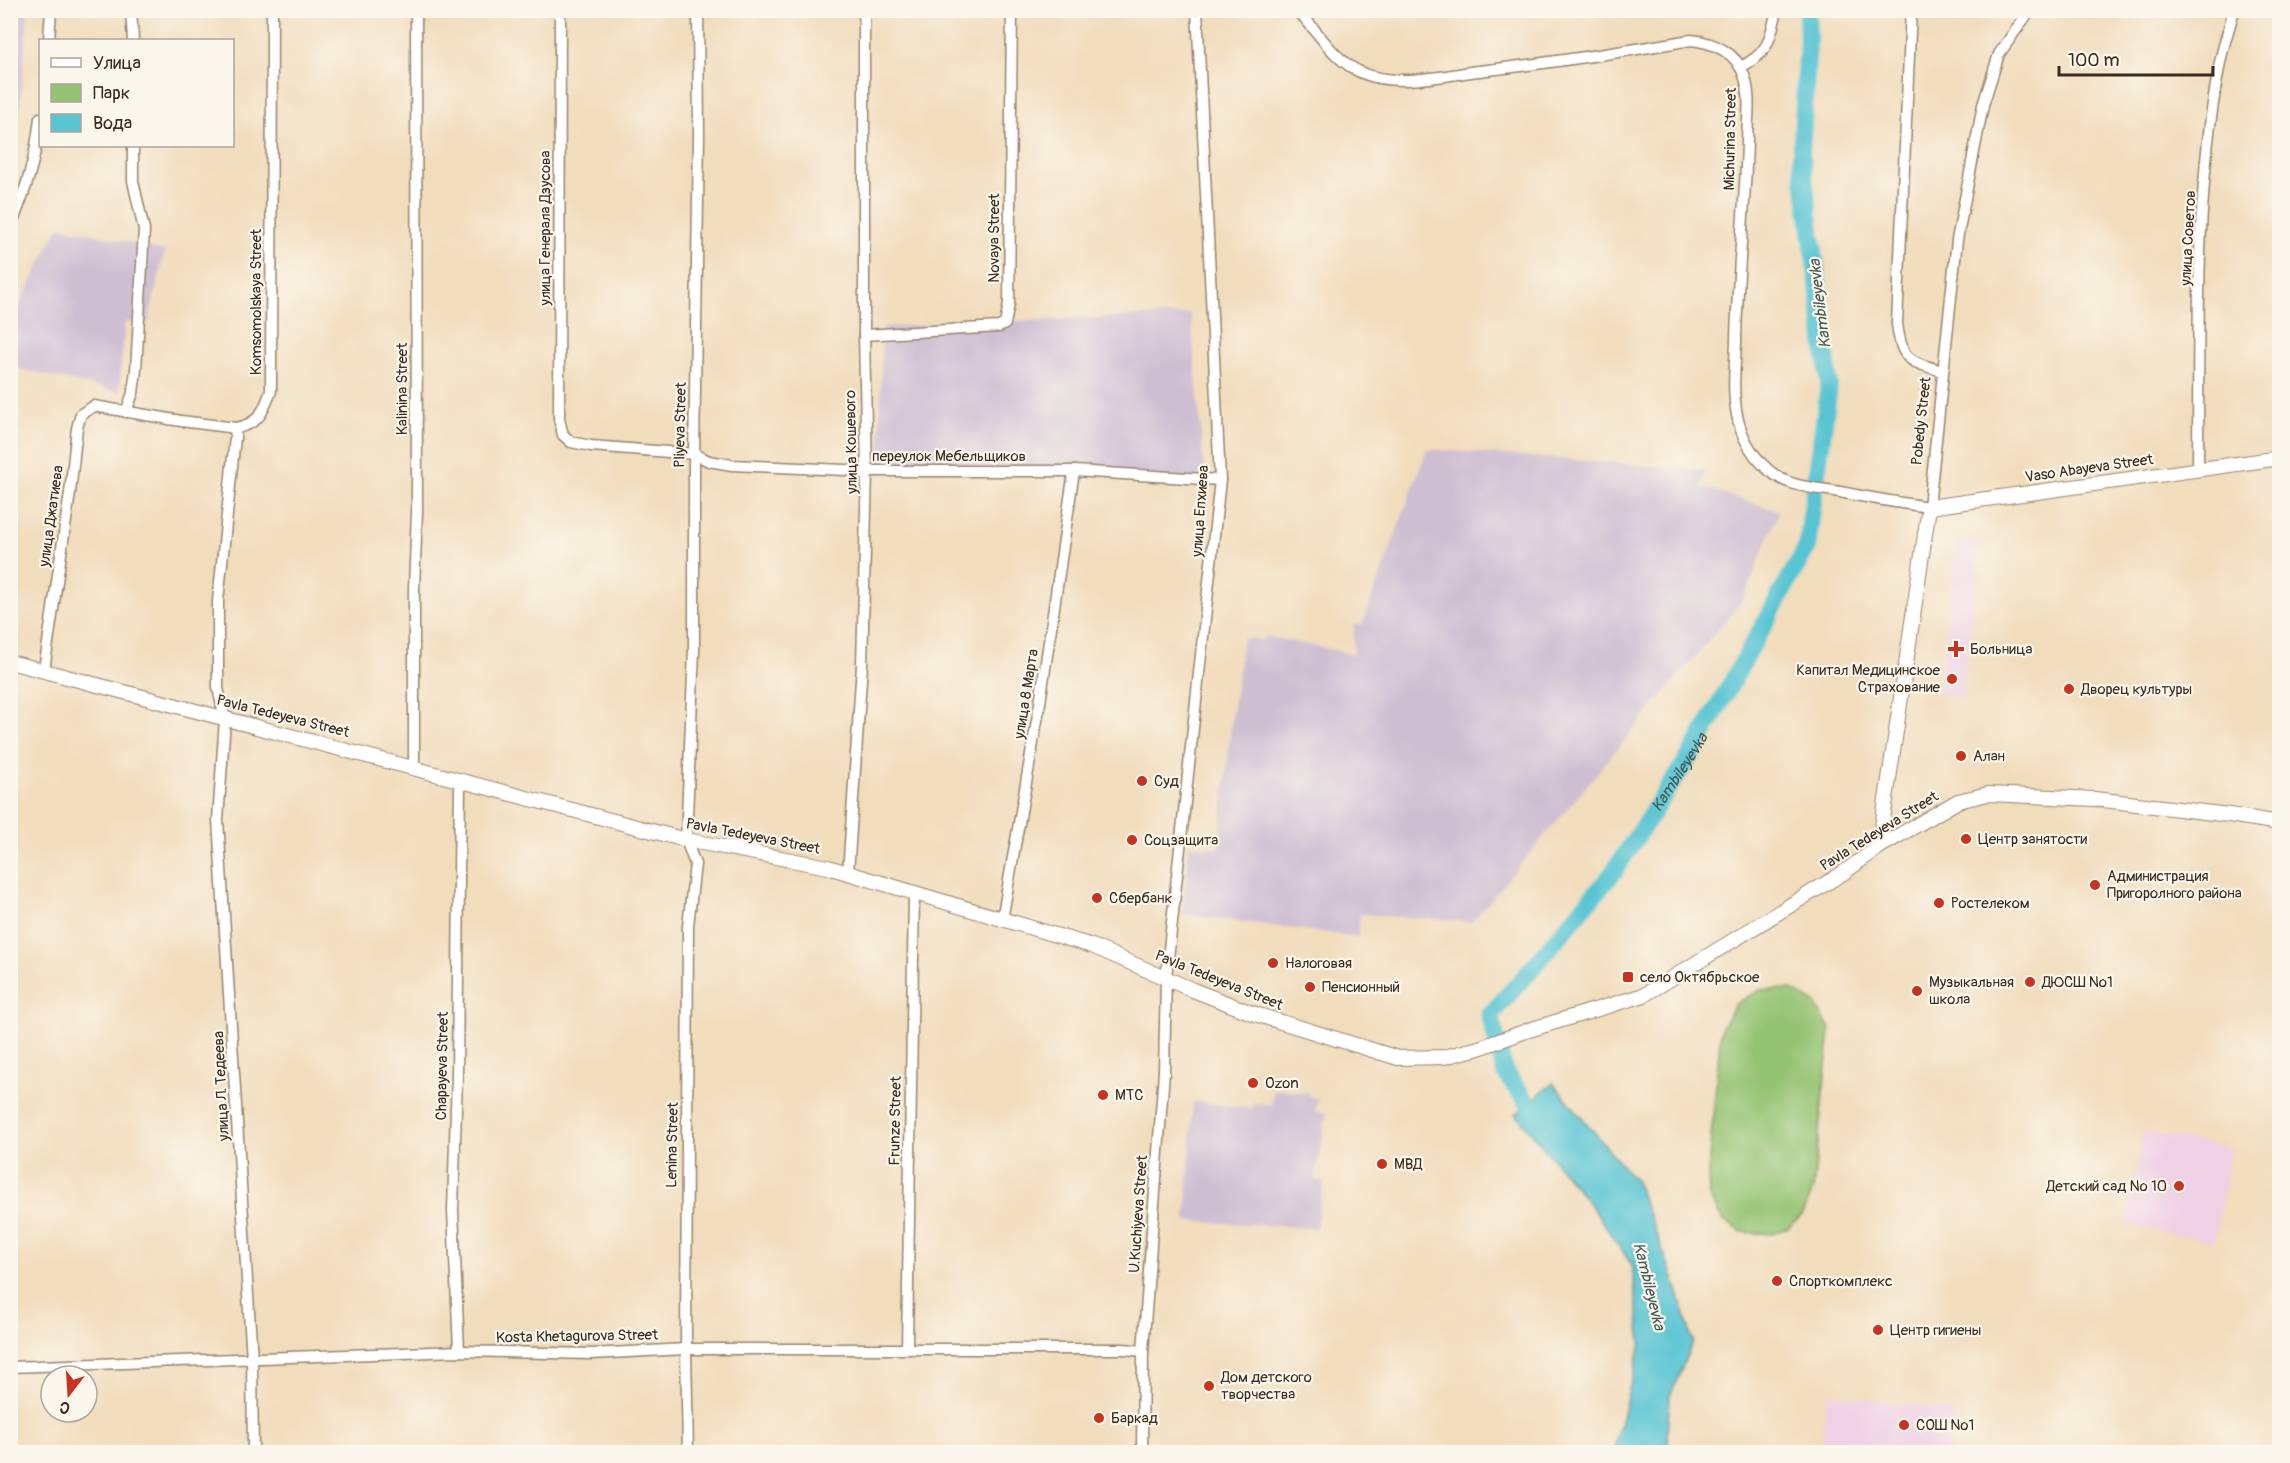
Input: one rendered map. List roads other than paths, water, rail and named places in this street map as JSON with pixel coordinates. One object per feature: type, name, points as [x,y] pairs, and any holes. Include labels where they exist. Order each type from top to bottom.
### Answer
[{"type":"main road","name":"Vaso Abayeva Street","points":[[1929,507],[2280,458]]},
{"type":"main road","name":"Pobedy Street","points":[[1879,847],[1929,507]]},
{"type":"main road","name":"Pavla Tedeyeva Street","points":[[10,662],[686,840],[828,867],[1092,946],[1252,1013],[1398,1058],[1444,1057],[1644,995],[1843,873],[1879,847],[1958,801],[1988,794],[2095,799],[2280,823]]},
{"type":"street","points":[[49,39],[51,10]]},
{"type":"street","points":[[131,10],[133,39]]},
{"type":"street","name":"Komsomolskaya Street","points":[[236,428],[250,425],[264,411],[271,391],[272,10]]},
{"type":"street","name":"Kalinina Street","points":[[414,767],[414,611],[417,511],[416,10]]},
{"type":"street","name":"улица Генерала Дзусова","points":[[560,10],[560,419],[563,435],[571,442]]},
{"type":"street","name":"Pliyeva Street","points":[[686,840],[694,651],[698,10]]},
{"type":"street","name":"улица Кошевого","points":[[848,873],[862,665],[867,471],[864,335],[864,10]]},
{"type":"street","name":"Novaya Street","points":[[864,335],[999,327],[1005,324],[1009,304],[1012,10]]},
{"type":"street","name":"улица Епхиева","points":[[1166,977],[1220,480],[1197,10]]},
{"type":"street","name":"Michurina Street","points":[[1298,10],[1343,62],[1363,73],[1387,80],[1516,67],[1691,40],[1704,41],[1724,50],[1745,76],[1748,96],[1746,176],[1736,312],[1735,393],[1737,415],[1744,437],[1752,452],[1773,474],[1782,479],[1799,485],[1904,504]]},
{"type":"street","points":[[1740,67],[1757,60],[1769,42],[1777,10]]},
{"type":"street","points":[[1911,10],[1897,324],[1900,348],[1907,357],[1942,371]]},
{"type":"street","name":"Pobedy Street","points":[[1929,507],[1957,240],[1983,105],[1999,54],[2030,10]]},
{"type":"street","name":"улица Советов","points":[[2198,469],[2202,220],[2210,126],[2219,66],[2234,10]]},
{"type":"street","points":[[10,228],[31,176],[37,152],[39,129]]},
{"type":"street","points":[[126,412],[136,370],[144,230],[133,181],[133,147]]},
{"type":"street","name":"улица Джатиева","points":[[44,670],[70,493],[77,428],[81,414],[94,406],[236,428]]},
{"type":"street","points":[[225,719],[218,688],[218,601],[236,428]]},
{"type":"street","name":"переулок Мебельщиков","points":[[571,442],[591,446],[694,454],[709,461],[732,465],[867,471],[1074,471],[1220,480]]},
{"type":"street","name":"улица 8 Марта","points":[[1002,920],[1040,704],[1074,471]]},
{"type":"street","name":"Vaso Abayeva Street","points":[[1904,504],[1929,507]]},
{"type":"street","name":"улица Л. Тедеева","points":[[225,719],[218,820],[252,1359],[253,1452]]},
{"type":"street","name":"Chapayeva Street","points":[[459,1351],[453,1210],[458,1074],[460,781]]},
{"type":"street","name":"Lenina Street","points":[[686,840],[695,864],[688,926],[686,1349],[688,1452]]},
{"type":"street","name":"Frunze Street","points":[[907,1348],[914,894]]},
{"type":"street","name":"U.Kuchiyeva Street","points":[[1142,1452],[1143,1352],[1164,1072],[1166,977]]},
{"type":"street","name":"Kosta Khetagurova Street","points":[[11,1366],[459,1351],[591,1354],[686,1349],[907,1348],[1123,1349],[1143,1352]]},
{"type":"water","points":[[1553,1083],[1636,1182],[1673,1277],[1693,1341],[1670,1396],[1667,1435],[1670,1452],[1613,1452],[1641,1344],[1632,1265],[1592,1207],[1516,1114]]},
{"type":"waterway","name":"Kambileyevka","points":[[1542,1121],[1505,1073],[1490,1015],[1612,874],[1695,748],[1807,547],[1829,385],[1801,156],[1808,40],[1807,10]]},
{"type":"place","name":"Больница","points":[[1956,649]]},
{"type":"place","name":"Капитал Медицинское Страхование","points":[[1952,679]]},
{"type":"place","name":"Дворец культуры","points":[[2069,689]]},
{"type":"place","name":"Алан","points":[[1961,756]]},
{"type":"place","name":"Суд","points":[[1142,781]]},
{"type":"place","name":"Центр занятости","points":[[1966,839]]},
{"type":"place","name":"Соцзащита","points":[[1132,840]]},
{"type":"place","name":"Администрация Пригоролного района","points":[[2095,885]]},
{"type":"place","name":"Сбербанк","points":[[1097,898]]},
{"type":"place","name":"Ростелеком","points":[[1939,903]]},
{"type":"place","name":"Налоговая","points":[[1273,963]]},
{"type":"place","name":"село Октябрьское","points":[[1628,977]]},
{"type":"place","name":"ДЮСШ №1","points":[[2030,982]]},
{"type":"place","name":"Пенсионный","points":[[1310,987]]},
{"type":"place","name":"Музыкальная школа","points":[[1917,991]]},
{"type":"place","name":"Ozon","points":[[1253,1083]]},
{"type":"place","name":"МТС","points":[[1103,1095]]},
{"type":"place","name":"МВД","points":[[1382,1164]]},
{"type":"place","name":"Детский сад № 10","points":[[2179,1186]]},
{"type":"place","name":"Спорткомплекс","points":[[1777,1281]]},
{"type":"place","name":"Центр гигиены","points":[[1878,1330]]},
{"type":"place","name":"Дом детского творчества","points":[[1209,1386]]},
{"type":"place","name":"Баркад","points":[[1099,1418]]},
{"type":"place","name":"СОШ №1","points":[[1904,1425]]}]
